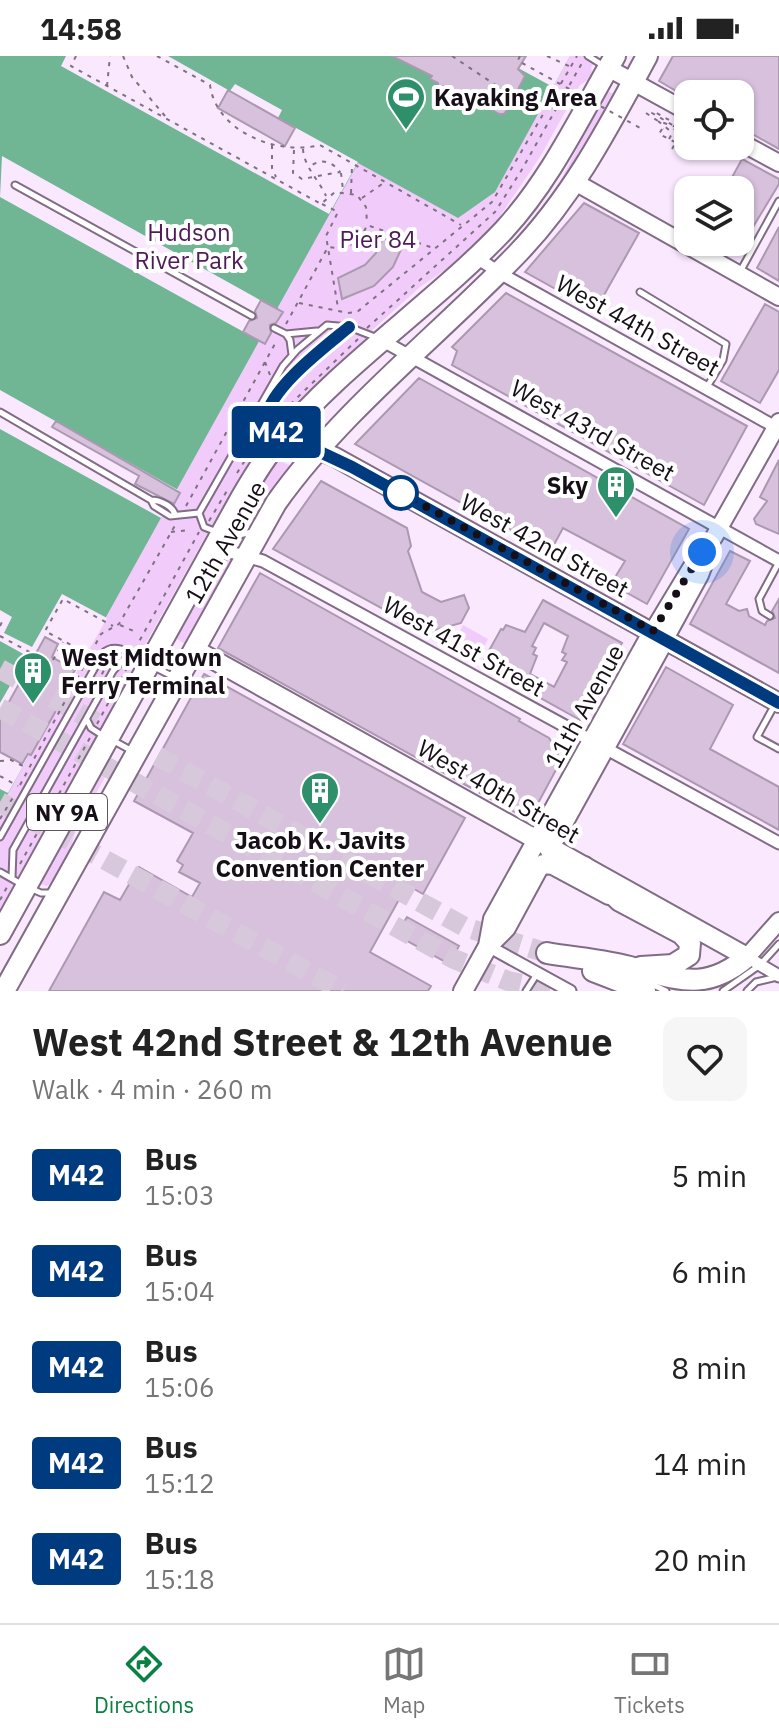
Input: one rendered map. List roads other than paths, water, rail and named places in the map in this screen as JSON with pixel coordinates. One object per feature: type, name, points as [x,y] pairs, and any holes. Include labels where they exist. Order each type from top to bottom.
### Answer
[{"type":"highway","name":"12th Avenue","points":[[4,991],[259,529],[283,492],[318,450],[534,235],[575,182],[647,56]]},
{"type":"highway","name":"12th Avenue","points":[[0,934],[16,879],[141,659],[208,558],[249,484],[284,435],[506,228],[546,178],[611,62]]},
{"type":"highway","points":[[584,867],[620,901],[682,934],[691,947],[689,955],[679,963],[635,978],[600,962],[547,953],[635,978],[698,985],[722,978],[754,961]]},
{"type":"highway","points":[[6,906],[33,938]]},
{"type":"main road","points":[[611,62],[674,113]]},
{"type":"main road","points":[[754,150],[779,163]]},
{"type":"main road","points":[[575,182],[779,297]]},
{"type":"main road","name":"11th Avenue","points":[[488,946],[493,919],[544,850],[659,635],[691,568],[717,532],[778,426]]},
{"type":"main road","name":"West 42nd Street","points":[[284,435],[318,450],[778,702]]},
{"type":"main road","name":"West 40th Street","points":[[194,649],[544,850],[620,901]]},
{"type":"main road","name":"11th Avenue","points":[[463,991],[488,946],[506,928],[538,869],[544,850]]},
{"type":"main road","name":"West 40th Street","points":[[544,850],[584,867],[754,961]]},
{"type":"main road","points":[[754,961],[779,921]]},
{"type":"street","name":"West 44th Street","points":[[477,258],[778,426]]},
{"type":"street","name":"West 43rd Street","points":[[383,341],[717,532],[779,561]]},
{"type":"street","points":[[208,558],[230,552],[246,554]]},
{"type":"street","name":"West 41st Street","points":[[246,554],[779,843]]},
{"type":"street","points":[[488,946],[570,991]]},
{"type":"street","name":"West 40th Street","points":[[754,961],[779,976]]},
{"type":"lane","points":[[588,56],[611,62]]},
{"type":"lane","points":[[15,185],[252,316]]},
{"type":"lane","points":[[739,275],[779,201]]},
{"type":"lane","points":[[640,292],[726,344],[723,360],[707,388]]},
{"type":"lane","points":[[0,412],[151,500],[154,506],[170,516],[175,514],[180,517],[199,513],[273,381],[292,355],[318,331],[330,324],[349,327],[383,341]]},
{"type":"lane","points":[[284,435],[268,425],[267,414],[271,404],[293,378],[349,327]]},
{"type":"lane","points":[[274,328],[290,340],[292,355]]},
{"type":"lane","points":[[286,334],[318,331]]},
{"type":"lane","points":[[199,513],[204,527],[222,534],[235,536],[259,529]]},
{"type":"lane","points":[[770,616],[762,611],[759,599],[779,561]]},
{"type":"lane","points":[[0,837],[103,653],[113,647],[177,679]]},
{"type":"lane","points":[[16,879],[13,850],[117,666],[141,659]]},
{"type":"lane","points":[[778,702],[757,737],[779,749]]},
{"type":"lane","points":[[87,719],[91,728],[136,753]]},
{"type":"lane","points":[[0,872],[41,893],[59,892]]},
{"type":"lane","points":[[723,991],[754,961],[779,944]]},
{"type":"lane","points":[[526,991],[537,973]]},
{"type":"lane","points":[[747,991],[761,979],[779,976]]},
{"type":"lane","points":[[635,978],[666,991]]},
{"type":"tunnel","points":[[0,669],[465,927],[547,953]]},
{"type":"tunnel","points":[[0,708],[454,959],[508,981],[555,991]]},
{"type":"tunnel","points":[[0,802],[343,991]]},
{"type":"place","name":"Kayaking Area","points":[[406,131]]},
{"type":"place","name":"Sky","points":[[616,519]]},
{"type":"place","name":"West Midtown Ferry Terminal","points":[[33,705]]},
{"type":"place","name":"Jacob K. Javits Convention Center","points":[[320,825]]},
{"type":"park label","name":"Pier 84","points":[[378,239]]},
{"type":"park label","name":"Hudson River Park","points":[[189,246]]}]
